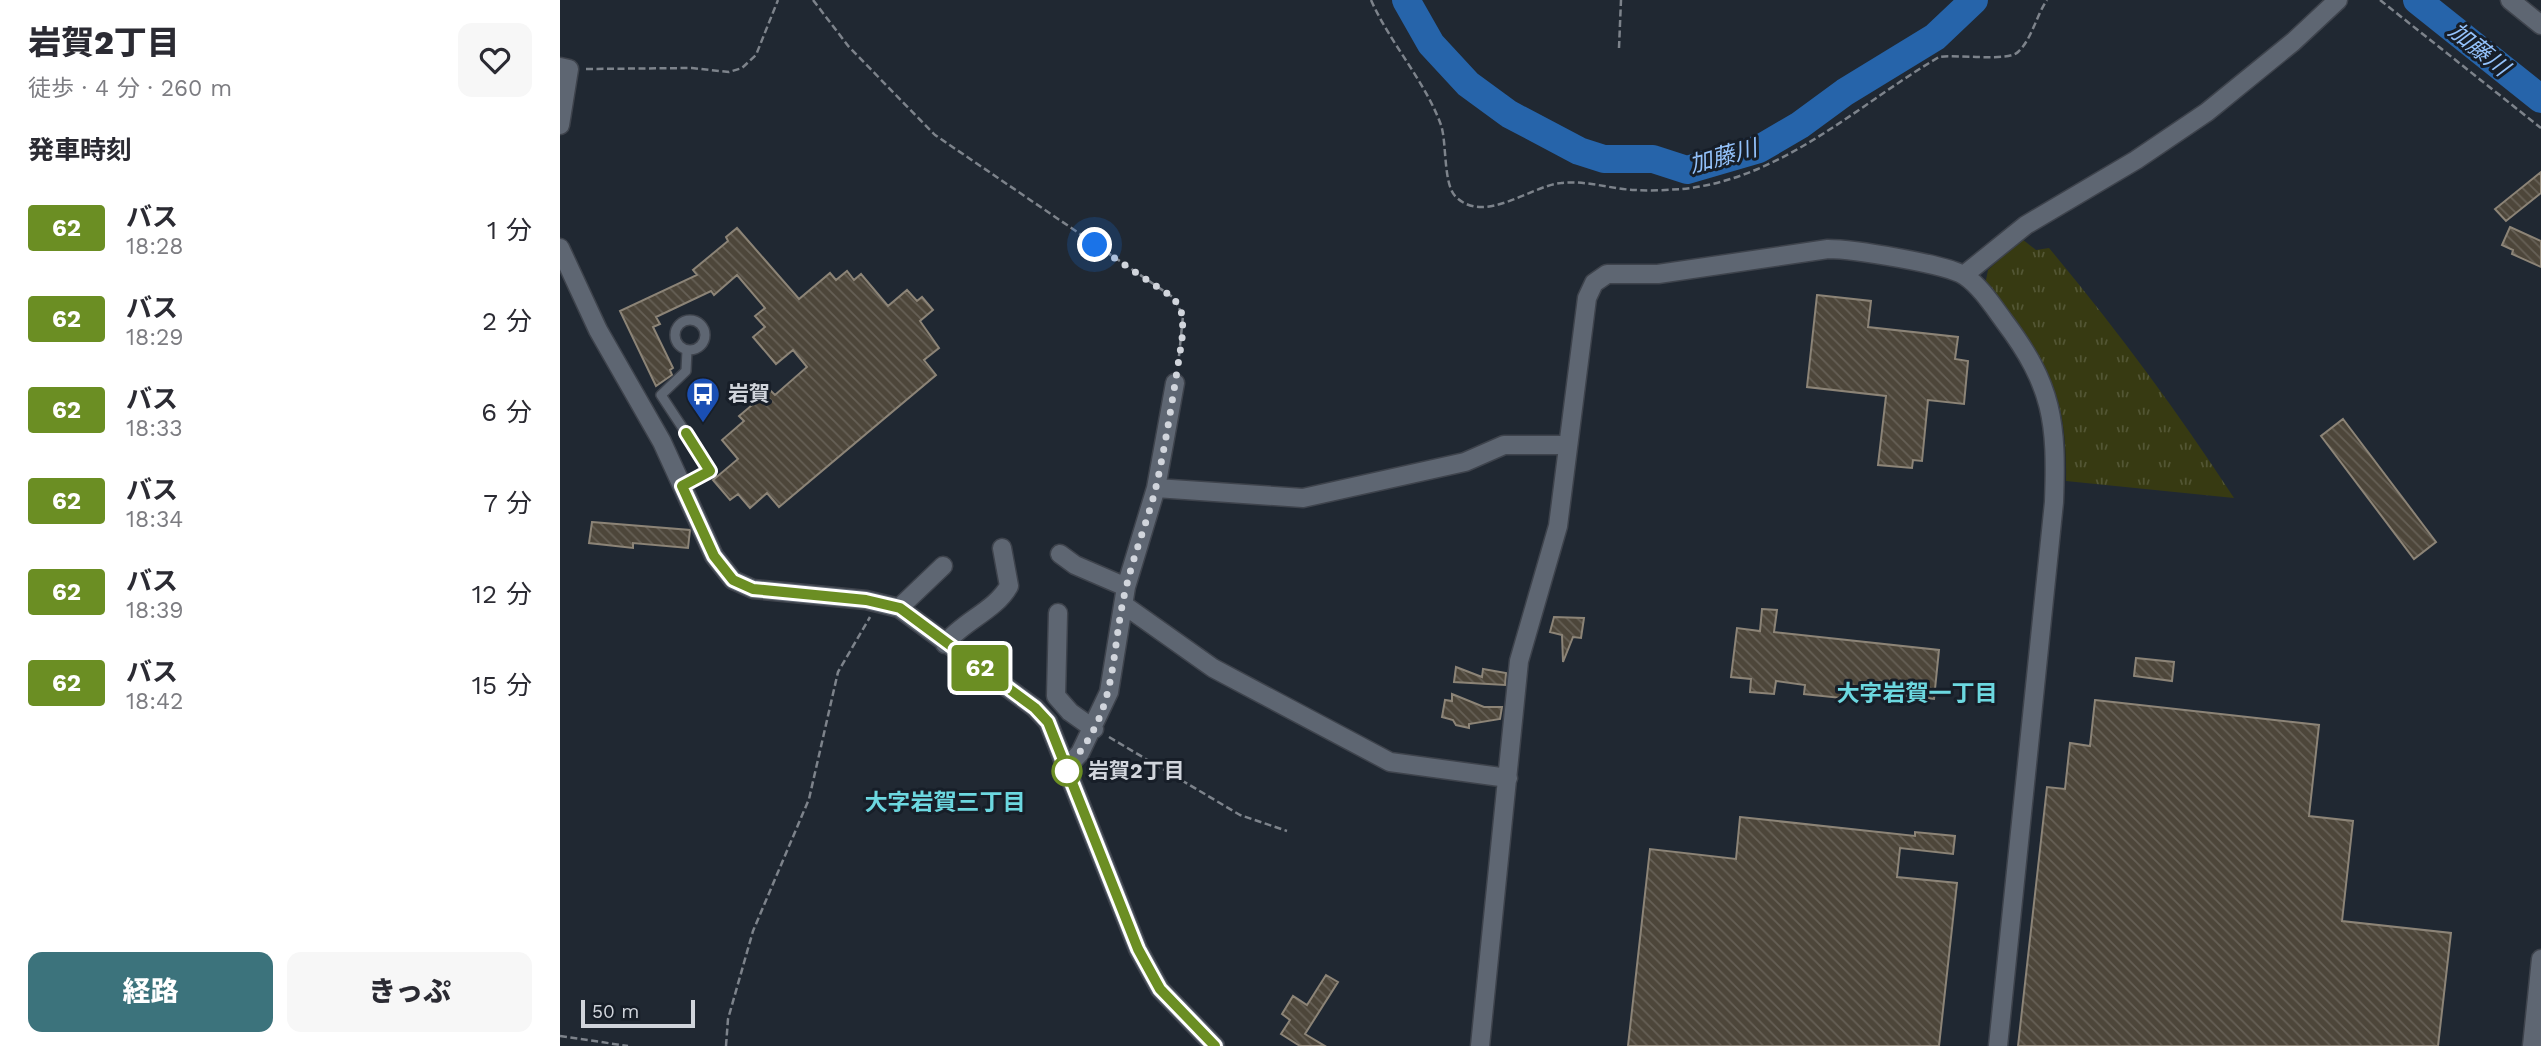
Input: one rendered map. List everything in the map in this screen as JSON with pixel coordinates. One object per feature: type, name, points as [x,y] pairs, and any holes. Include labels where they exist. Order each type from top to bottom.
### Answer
[{"type":"street","points":[[1964,275],[2026,225],[2136,160],[2207,111],[2293,42],[2338,0]]},
{"type":"street","points":[[2510,0],[2541,25]]},
{"type":"street","points":[[560,125],[564,68]]},
{"type":"street","points":[[560,248],[598,330],[662,442],[714,556],[733,580],[753,589],[879,602],[900,608],[944,644],[1035,708],[1048,722],[1138,949],[1160,989],[1215,1046]]},
{"type":"street","points":[[1480,1046],[1519,661],[1558,526],[1587,298],[1594,283],[1607,274],[1658,274],[1828,249],[1850,249],[1964,275],[1993,306],[2037,369],[2053,425],[2056,453],[2054,502],[1998,1046]]},
{"type":"street","points":[[1066,768],[1080,753],[1094,729],[1109,692],[1125,596],[1156,488],[1175,383]]},
{"type":"street","points":[[1156,488],[1303,498],[1465,462],[1504,445],[1569,445]]},
{"type":"street","points":[[944,644],[956,629],[1003,597],[1009,586],[1002,548]]},
{"type":"street","points":[[1060,554],[1125,596],[1213,668],[1390,762],[1508,778]]},
{"type":"street","points":[[900,608],[943,566]]},
{"type":"street","points":[[1058,613],[1056,696],[1094,729]]},
{"type":"street","points":[[2532,1046],[2541,959]]},
{"type":"lane","points":[[682,486],[710,471],[662,395],[686,371],[687,350]]},
{"type":"path","points":[[564,68],[692,68],[729,72],[743,68],[756,55],[778,0]]},
{"type":"path","points":[[813,0],[849,47],[935,135],[1174,298],[1183,316],[1175,383]]},
{"type":"path","points":[[1371,0],[1384,30],[1441,125],[1449,183],[1454,196],[1466,203],[1484,206],[1505,203],[1560,183],[1636,191],[1681,189],[1721,183],[1746,174],[1792,155],[1938,57],[1955,55],[2008,59],[2018,53],[2046,0]]},
{"type":"path","points":[[1619,48],[1621,0]]},
{"type":"path","points":[[2380,0],[2541,128]]},
{"type":"path","points":[[726,1046],[728,1019],[753,932],[808,799],[838,671],[879,602]]},
{"type":"path","points":[[1094,729],[1240,815],[1287,831]]},
{"type":"path","points":[[560,1036],[628,1046]]},
{"type":"green space","points":[[2022,239],[2036,250],[2049,248],[2074,278],[2145,370],[2234,498],[2066,481],[2062,420],[2057,396],[2048,374],[2037,353],[1985,285],[1988,270]]},
{"type":"building","points":[[2541,172],[2541,193],[2506,221],[2495,209]]},
{"type":"building","points":[[2510,227],[2541,241],[2541,267],[2512,254],[2513,250],[2502,245]]},
{"type":"building","points":[[737,228],[799,299],[830,273],[836,280],[847,271],[854,280],[861,274],[888,306],[907,290],[917,301],[922,297],[933,310],[920,321],[939,348],[924,360],[936,375],[779,507],[767,493],[750,508],[738,494],[730,500],[713,480],[738,459],[722,440],[744,421],[739,416],[770,390],[775,395],[807,367],[793,350],[776,364],[753,337],[765,327],[755,316],[765,308],[737,275],[714,295],[711,291],[656,317],[660,324],[653,327],[673,368],[670,370],[672,375],[656,386],[620,311],[697,275],[693,270],[728,241],[726,237]]},
{"type":"building","points":[[1817,295],[1871,301],[1868,327],[1958,337],[1955,359],[1968,361],[1964,404],[1928,400],[1922,461],[1913,460],[1912,468],[1878,465],[1886,396],[1807,387]]},
{"type":"building","points":[[2343,419],[2436,542],[2414,559],[2321,436]]},
{"type":"building","points":[[592,522],[690,530],[688,548],[633,543],[633,548],[589,543]]},
{"type":"building","points":[[1762,609],[1777,610],[1774,632],[1939,650],[1934,699],[1842,689],[1841,698],[1804,694],[1805,685],[1776,681],[1774,694],[1750,692],[1751,679],[1731,677],[1737,628],[1760,631]]},
{"type":"building","points":[[1554,617],[1584,618],[1581,638],[1573,637],[1563,662],[1562,635],[1550,632]]},
{"type":"building","points":[[2136,658],[2174,662],[2172,681],[2134,676]]},
{"type":"building","points":[[1456,667],[1482,677],[1483,669],[1506,673],[1505,685],[1454,682]]},
{"type":"building","points":[[1452,694],[1484,707],[1502,707],[1500,719],[1469,724],[1469,728],[1456,725],[1453,720],[1442,717],[1445,700],[1452,701]]},
{"type":"building","points":[[2095,700],[2319,725],[2309,816],[2353,821],[2342,921],[2451,933],[2438,1046],[2018,1046],[2047,787],[2065,789],[2070,743],[2090,746]]},
{"type":"building","points":[[1740,817],[1915,836],[1915,832],[1955,836],[1953,854],[1900,848],[1897,877],[1957,883],[1939,1046],[1628,1046],[1650,849],[1736,859]]},
{"type":"building","points":[[1326,975],[1338,982],[1305,1034],[1325,1046],[1300,1046],[1281,1034],[1290,1020],[1282,1014],[1293,996],[1307,1005]]},
{"type":"waterway","name":"加藤川","points":[[1406,0],[1431,44],[1468,84],[1509,114],[1579,151],[1604,159],[1653,159],[1687,170],[1759,149],[1800,125],[1845,92],[1935,37],[1974,0]]},
{"type":"waterway","name":"加藤川","points":[[2417,0],[2541,99]]},
{"type":"bus line","name":"62","points":[[686,433],[710,471],[682,486],[714,556],[733,580],[753,589],[866,600],[900,608],[944,644],[1015,691],[1048,722],[1138,949],[1160,989],[1215,1046]]},
{"type":"place","name":"岩賀","points":[[703,424]]},
{"type":"place","name":"岩賀2丁目","points":[[1067,771]]},
{"type":"district","name":"大字岩賀一丁目","points":[[1917,693]]},
{"type":"district","name":"大字岩賀三丁目","points":[[945,802]]},
{"type":"route","points":[[1067,771],[1066,768],[1080,753],[1094,729],[1109,692],[1116,662],[1126,587],[1156,488],[1182,340],[1183,316],[1174,298],[1095,245]]}]
